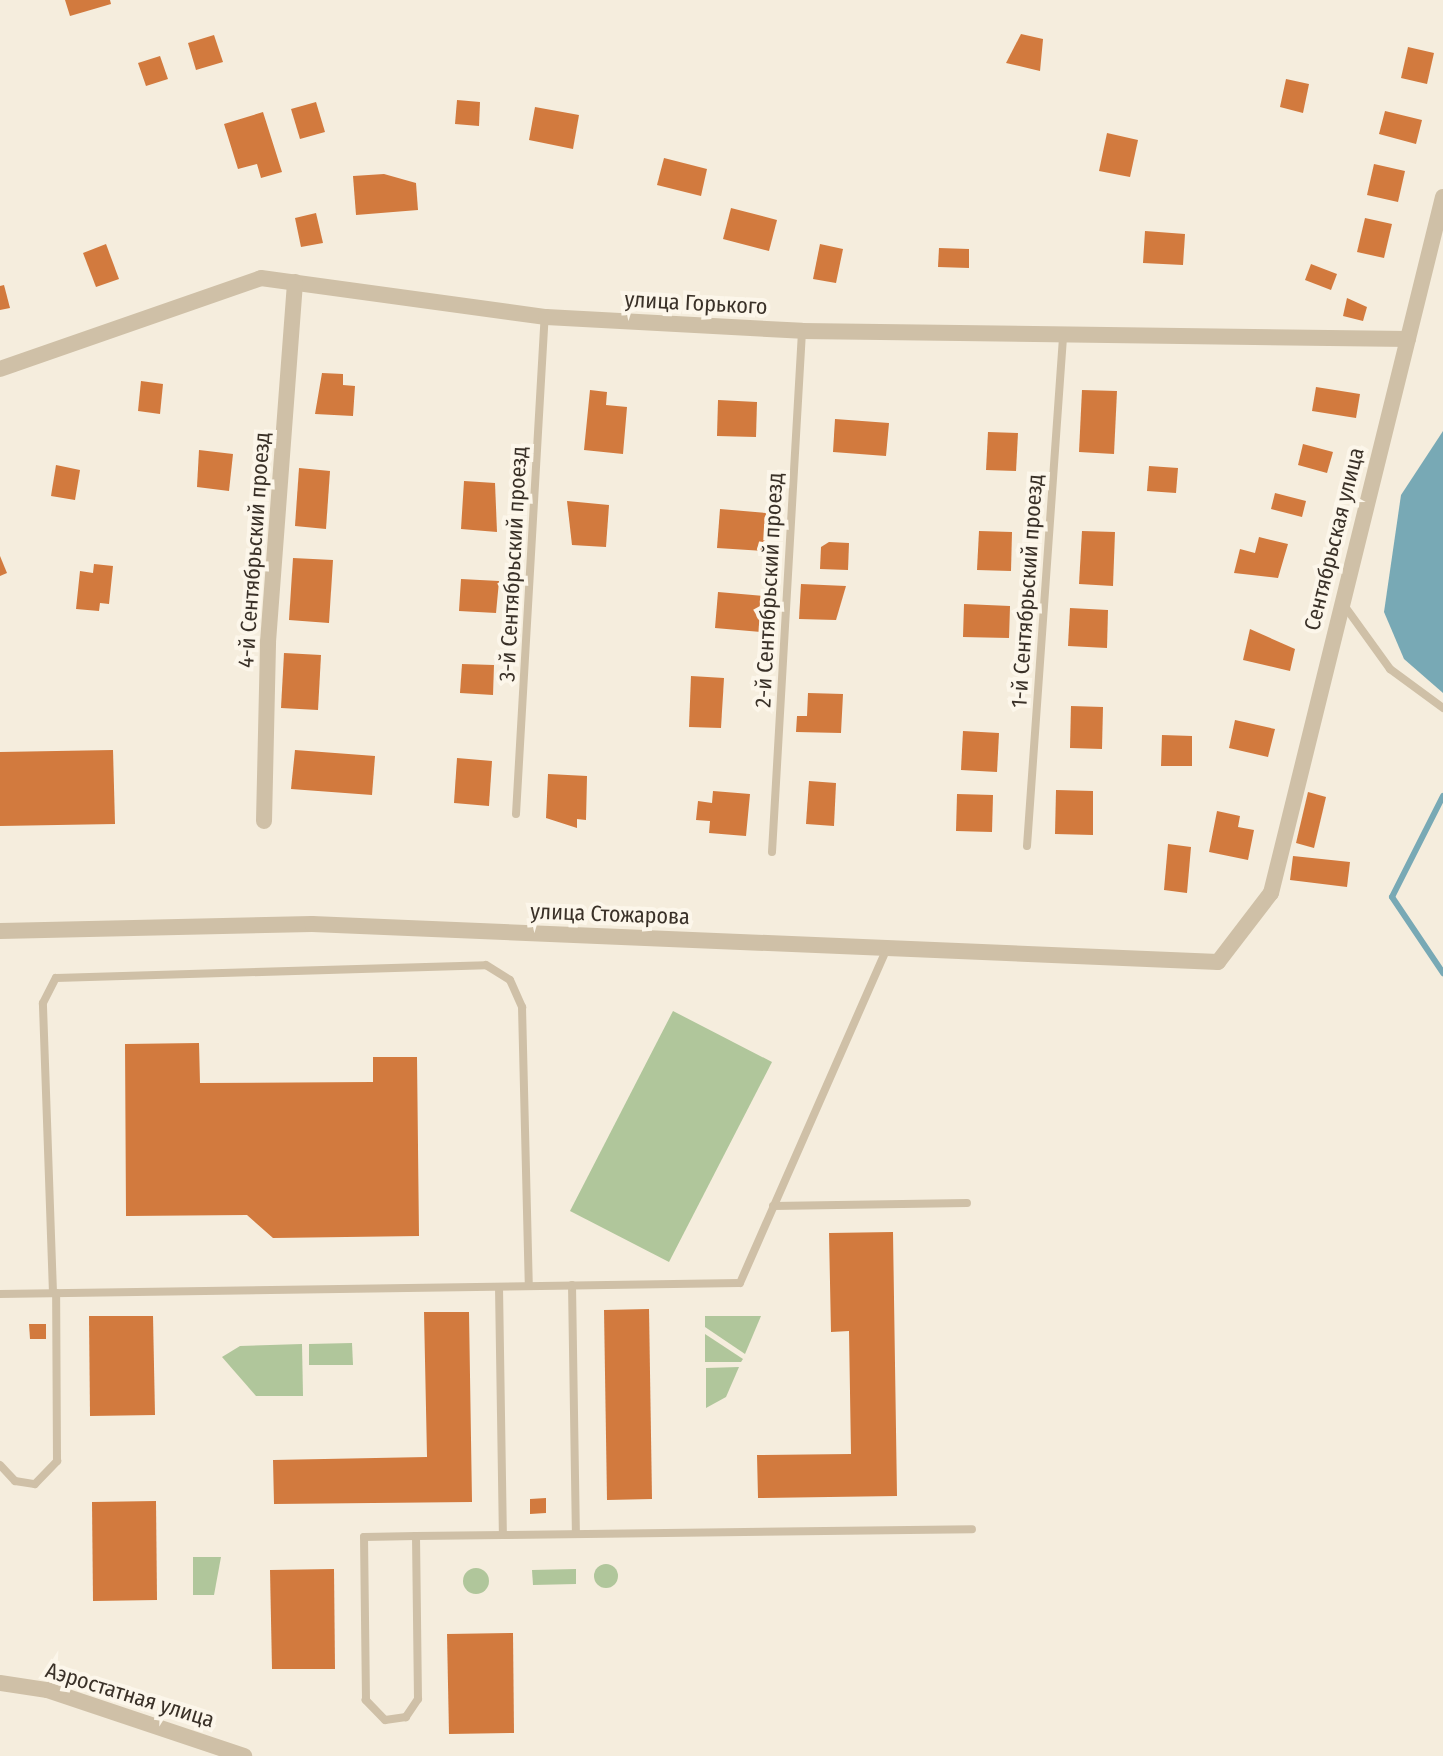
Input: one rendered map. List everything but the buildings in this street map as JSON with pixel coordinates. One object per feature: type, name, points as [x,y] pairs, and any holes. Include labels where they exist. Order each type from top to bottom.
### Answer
[{"type":"street","name":"Сентябрьская улица","points":[[1218,962],[1271,893],[1340,600],[1443,197]]},
{"type":"street","name":"улица Горького","points":[[0,369],[248,279],[295,282],[546,317],[802,331],[1063,338],[1408,339]]},
{"type":"street","name":"4-й Сентябрьский проезд","points":[[264,821],[268,642],[295,282]]},
{"type":"street","name":"улица Стожарова","points":[[0,931],[312,924],[1218,962]]},
{"type":"street","name":"Аэростатная улица","points":[[0,1683],[47,1690],[244,1756]]},
{"type":"lane","name":"3-й Сентябрьский проезд","points":[[516,814],[546,317]]},
{"type":"lane","name":"2-й Сентябрьский проезд","points":[[772,852],[802,331]]},
{"type":"lane","name":"1-й Сентябрьский проезд","points":[[1027,846],[1063,338]]},
{"type":"lane","points":[[1340,600],[1390,669],[1443,708]]},
{"type":"lane","points":[[0,1294],[740,1283],[887,948]]},
{"type":"lane","points":[[0,1465],[15,1481],[35,1484],[57,1461],[55,1293],[43,1003],[56,978],[486,965],[510,980],[522,1007],[529,1286]]},
{"type":"lane","points":[[773,1206],[967,1203]]},
{"type":"lane","points":[[572,1285],[576,1534]]},
{"type":"lane","points":[[499,1287],[503,1535]]},
{"type":"lane","points":[[416,1536],[418,1699],[406,1717],[385,1720],[366,1700],[364,1537],[416,1536],[972,1529]]},
{"type":"green space","points":[[673,1011],[772,1062],[669,1262],[570,1211]]},
{"type":"green space","points":[[705,1316],[761,1316],[745,1354],[705,1327]]},
{"type":"green space","points":[[705,1334],[743,1359],[741,1362],[705,1362]]},
{"type":"green space","points":[[352,1343],[353,1365],[309,1365],[309,1344]]},
{"type":"green space","points":[[302,1344],[303,1396],[256,1396],[222,1357],[240,1346]]},
{"type":"green space","points":[[739,1367],[726,1397],[706,1408],[706,1368]]},
{"type":"green space","points":[[193,1557],[221,1557],[214,1595],[193,1595]]},
{"type":"green space","points":[[601,1564],[611,1564],[618,1571],[618,1581],[611,1588],[601,1588],[594,1581],[594,1571]]},
{"type":"green space","points":[[476,1568],[485,1572],[489,1581],[485,1590],[476,1594],[467,1590],[463,1581],[467,1572]]},
{"type":"green space","points":[[576,1569],[576,1584],[533,1585],[532,1570]]},
{"type":"water","points":[[1443,431],[1443,693],[1404,659],[1384,612],[1401,495]]},
{"type":"waterway","points":[[1443,796],[1392,897],[1443,973]]}]
